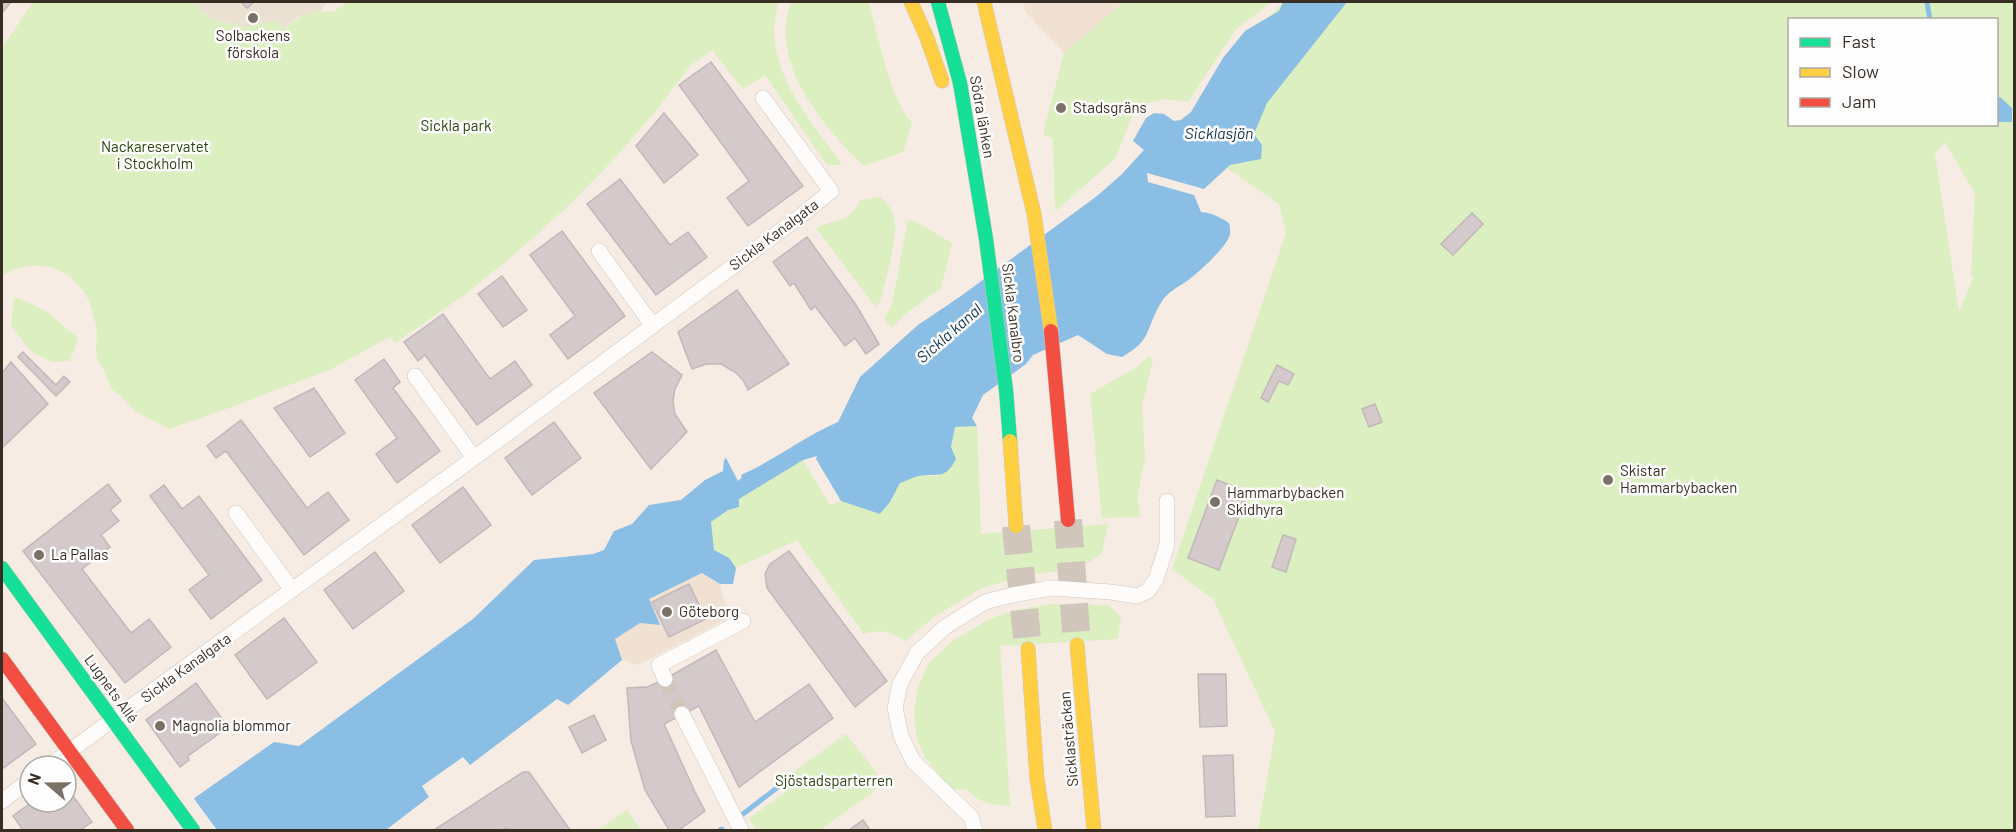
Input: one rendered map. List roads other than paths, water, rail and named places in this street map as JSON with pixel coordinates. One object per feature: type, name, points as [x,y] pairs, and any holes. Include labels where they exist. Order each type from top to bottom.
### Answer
[{"type":"main road","points":[[911,2],[927,38],[948,103],[986,239]]},
{"type":"main road","name":"Södra länken","points":[[938,2],[960,83],[986,239]]},
{"type":"main road","name":"Södra länken","points":[[984,2],[1020,147],[1034,215],[1055,358],[1068,520]]},
{"type":"main road","points":[[998,2],[1020,147]]},
{"type":"main road","name":"Sickla Kanalbro","points":[[986,239],[1006,390],[1016,526]]},
{"type":"main road","name":"Lugnets Allé","points":[[2,568],[193,831]]},
{"type":"main road","name":"Sicklasträckan","points":[[1077,645],[1094,831]]},
{"type":"main road","points":[[1028,649],[1040,831]]},
{"type":"main road","points":[[2,659],[127,831]]},
{"type":"main road","points":[[1037,779],[1045,831]]},
{"type":"street","name":"Sickla Kanalgata","points":[[66,754],[474,458],[831,191],[763,98]]},
{"type":"street","points":[[598,251],[653,326]]},
{"type":"street","points":[[415,375],[474,458]]},
{"type":"street","points":[[975,831],[971,817],[913,761],[901,736],[895,708],[900,684],[917,653],[945,627],[986,602],[1012,595],[1051,588],[1137,596],[1148,591],[1155,579],[1167,545],[1167,501]]},
{"type":"street","points":[[236,513],[292,590]]},
{"type":"street","points":[[665,679],[658,665],[742,621]]},
{"type":"street","points":[[682,714],[741,831]]},
{"type":"street","points":[[2,801],[18,789]]},
{"type":"water","points":[[1283,2],[1347,2],[1267,103],[1254,134],[1262,145],[1261,159],[1230,165],[1204,189],[1147,173],[1148,182],[1194,195],[1201,212],[1209,213],[1229,223],[1230,235],[1227,242],[1210,260],[1164,298],[1144,339],[1132,351],[1122,357],[1107,354],[1078,335],[1033,355],[1026,364],[983,395],[972,418],[977,426],[955,427],[951,447],[956,459],[952,466],[945,473],[914,477],[900,483],[890,502],[880,514],[841,501],[816,459],[817,456],[803,460],[739,499],[739,507],[728,510],[711,522],[714,550],[729,558],[736,568],[733,584],[720,584],[702,573],[649,599],[660,625],[640,623],[615,639],[622,660],[568,705],[557,699],[470,765],[463,757],[422,786],[429,797],[386,830],[149,830],[274,742],[299,746],[473,619],[534,560],[593,554],[604,550],[614,531],[632,524],[649,505],[681,500],[705,480],[723,471],[726,458],[738,481],[741,475],[838,422],[860,377],[918,325],[1097,196],[1121,175],[1144,150],[1133,141],[1146,118],[1154,113],[1164,114],[1174,121],[1181,120],[1191,112],[1223,58],[1245,31],[1279,11]]},
{"type":"water","points":[[1998,98],[2012,108],[2012,122],[1998,122]]},
{"type":"waterway","points":[[1927,2],[1930,18]]},
{"type":"waterway","points":[[743,814],[787,780]]},
{"type":"tunnel","points":[[1068,520],[1077,645]]},
{"type":"tunnel","points":[[1016,526],[1028,649]]},
{"type":"tunnel","points":[[665,679],[682,714]]},
{"type":"place","name":"Solbackens förskola","points":[[253,18]]},
{"type":"place","name":"Stadsgräns","points":[[1061,108]]},
{"type":"place","name":"Skistar Hammarbybacken","points":[[1608,480]]},
{"type":"place","name":"Hammarbybacken Skidhyra","points":[[1215,502]]},
{"type":"place","name":"La Pallas","points":[[39,555]]},
{"type":"place","name":"Göteborg","points":[[667,612]]},
{"type":"place","name":"Magnolia blommor","points":[[160,726]]},
{"type":"park label","name":"Sickla park","points":[[456,126]]},
{"type":"park label","name":"Nackareservatet i Stockholm","points":[[155,156]]},
{"type":"park label","name":"Sjöstadsparterren","points":[[834,781]]},
{"type":"water label","name":"Sicklasjön","points":[[1219,133]]},
{"type":"water label","name":"Sickla kanal","points":[[949,333]]}]
